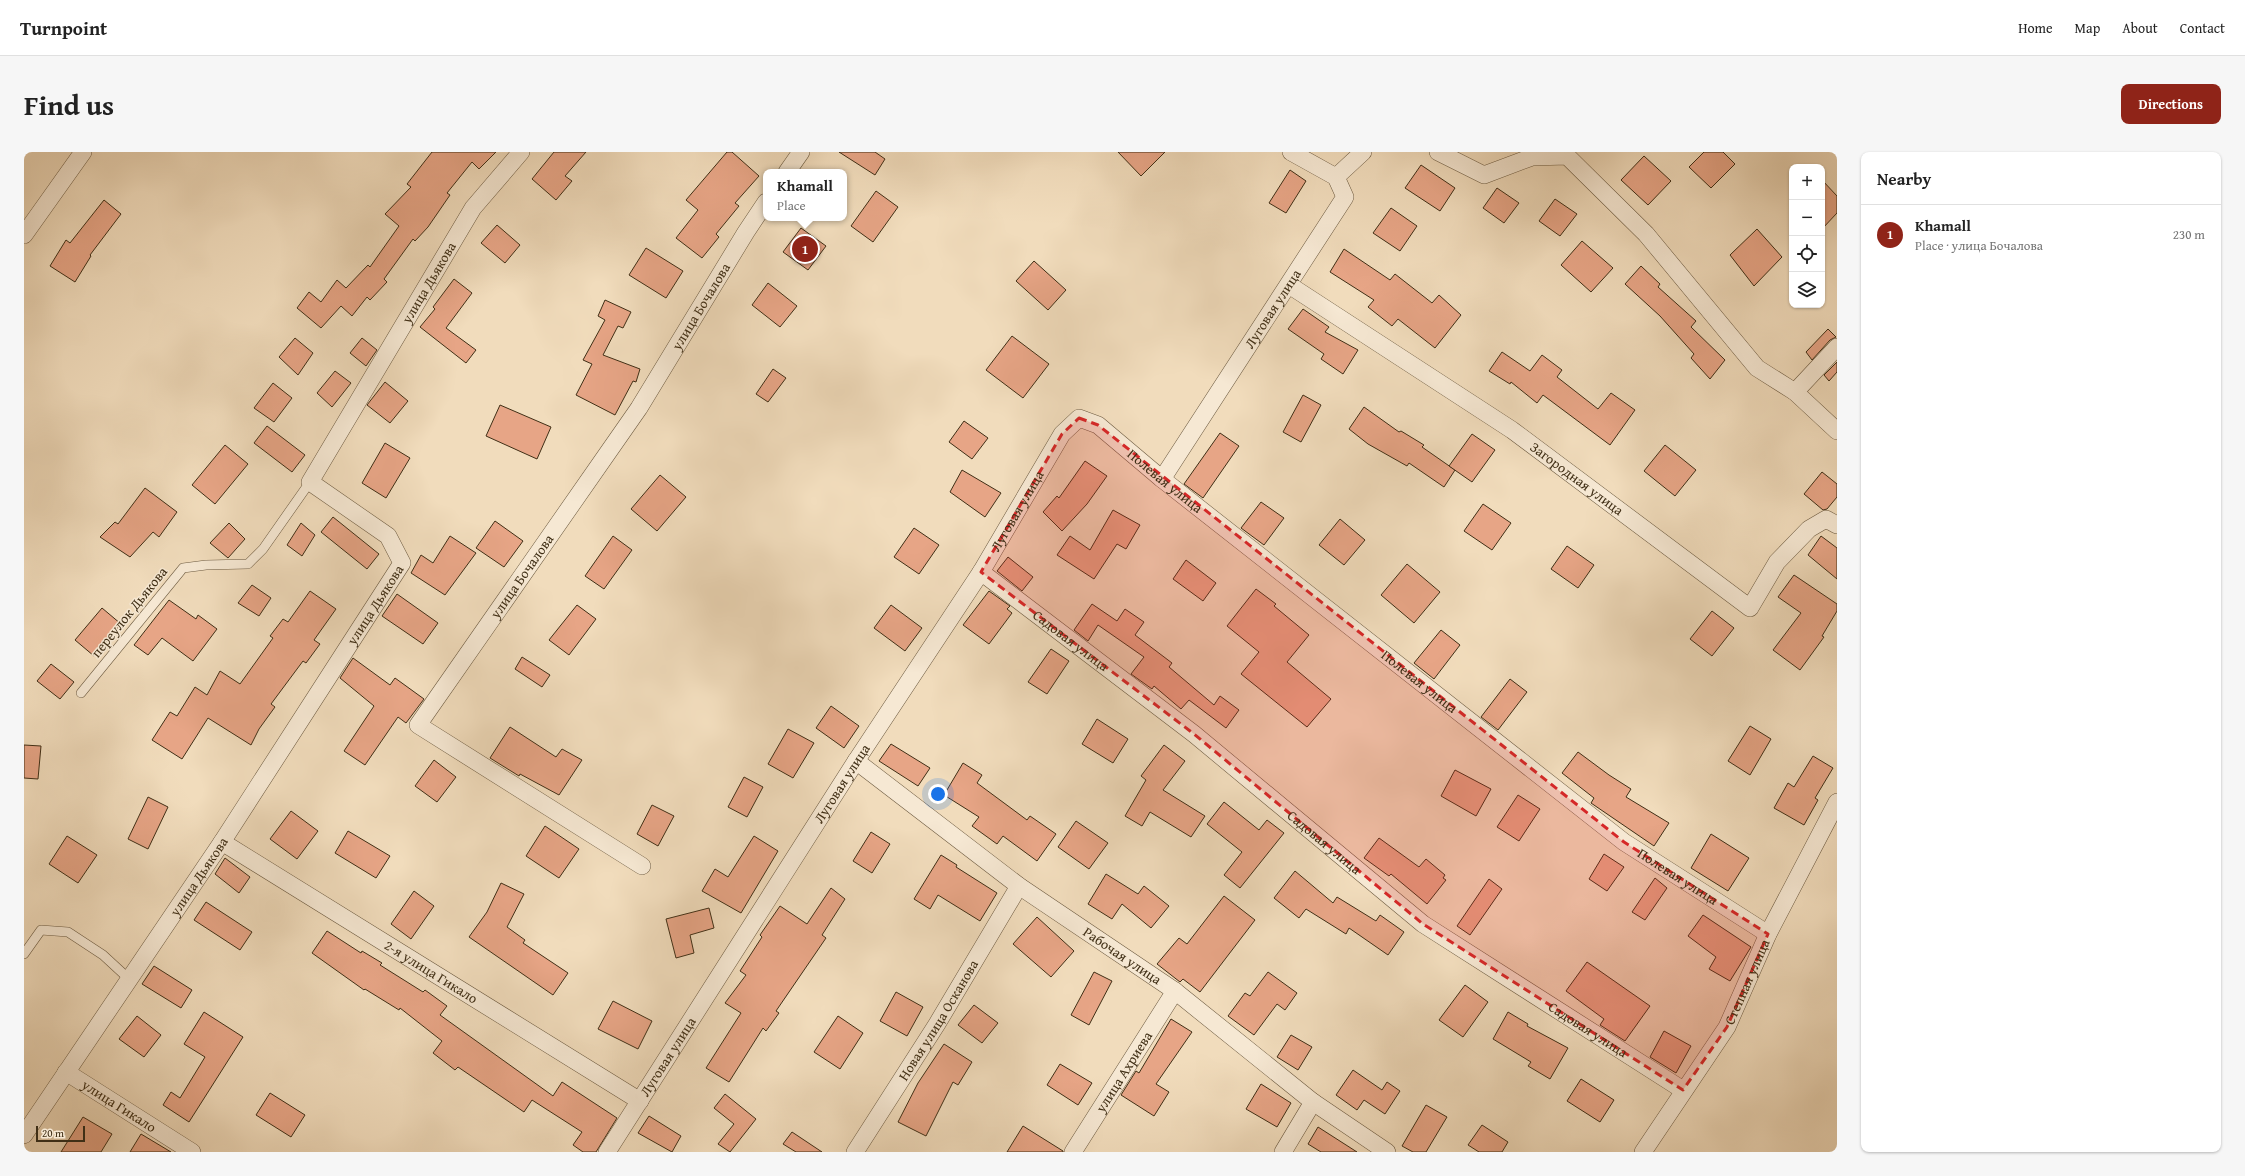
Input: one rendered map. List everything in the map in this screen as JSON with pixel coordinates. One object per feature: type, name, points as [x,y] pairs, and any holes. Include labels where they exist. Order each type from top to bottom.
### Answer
[{"type":"street","points":[[24,235],[83,152]]},
{"type":"street","name":"улица Дьякова","points":[[24,1135],[222,842],[402,563],[388,536],[310,482],[474,208],[521,152]]},
{"type":"street","points":[[789,169],[801,152]]},
{"type":"street","points":[[1291,152],[1336,177],[1363,152]]},
{"type":"street","points":[[1438,152],[1484,175],[1532,157],[1567,156],[1646,234],[1757,368],[1795,392],[1837,431]]},
{"type":"street","name":"Луговая улица","points":[[1162,479],[1345,197],[1336,177]]},
{"type":"street","name":"улица Бочалова","points":[[642,866],[418,725],[640,408],[746,232],[763,206]]},
{"type":"street","name":"Загородная улица","points":[[1289,285],[1512,430],[1750,608],[1777,562],[1809,529],[1826,519],[1837,525]]},
{"type":"street","points":[[1795,392],[1837,347]]},
{"type":"street","name":"Луговая улица","points":[[606,1152],[856,761],[981,572],[1062,434],[1079,418]]},
{"type":"street","name":"Полевая улица","points":[[1079,418],[1098,425],[1162,479],[1624,842],[1768,934]]},
{"type":"street","name":"Садовая улица","points":[[981,572],[1194,734],[1423,924],[1683,1090]]},
{"type":"street","name":"Рабочая улица","points":[[856,761],[1019,886],[1175,991],[1314,1102],[1387,1152]]},
{"type":"street","name":"Степная улица","points":[[1643,1152],[1683,1090],[1727,1027],[1768,934],[1837,802]]},
{"type":"street","name":"2-я улица Гикало","points":[[222,842],[640,1101]]},
{"type":"street","name":"Новая улица Осканова","points":[[855,1152],[936,1024],[1019,886]]},
{"type":"street","name":"улица Ахриева","points":[[1073,1152],[1175,991]]},
{"type":"street","name":"улица Гикало","points":[[66,1072],[192,1152]]},
{"type":"street","points":[[1283,1152],[1314,1102]]},
{"type":"lane","name":"переулок Дьякова","points":[[81,693],[183,568],[206,565],[248,564],[263,549],[310,482]]},
{"type":"lane","points":[[24,954],[41,930],[68,932],[103,955],[129,979]]},
{"type":"highlighted area","points":[[1079,418],[1098,425],[1624,842],[1768,934],[1727,1027],[1683,1090],[1423,924],[1194,734],[981,572],[1062,434]]},
{"type":"building","points":[[432,152],[496,152],[479,169],[472,162],[447,193],[450,195],[428,227],[415,241],[413,239],[384,279],[387,282],[370,300],[367,297],[352,316],[341,306],[321,328],[297,308],[309,292],[321,302],[337,280],[346,288],[368,265],[370,267],[399,226],[385,214],[411,187],[407,184]]},
{"type":"building","points":[[554,152],[586,152],[565,176],[572,181],[556,200],[532,179]]},
{"type":"building","points":[[727,152],[732,152],[759,176],[735,203],[739,206],[716,234],[719,237],[702,258],[676,238],[698,210],[686,200]]},
{"type":"building","points":[[839,152],[875,152],[885,159],[875,175]]},
{"type":"building","points":[[1118,152],[1165,152],[1141,176]]},
{"type":"building","points":[[1704,152],[1723,152],[1735,164],[1711,188],[1689,167]]},
{"type":"building","points":[[1644,156],[1671,181],[1648,205],[1621,180]]},
{"type":"building","points":[[1421,165],[1455,188],[1440,211],[1405,188]]},
{"type":"building","points":[[1290,170],[1306,181],[1286,213],[1269,203]]},
{"type":"building","points":[[1825,183],[1837,196],[1837,213],[1825,226]]},
{"type":"building","points":[[1497,188],[1519,203],[1504,223],[1483,208]]},
{"type":"building","points":[[876,191],[898,207],[873,242],[851,226]]},
{"type":"building","points":[[1555,199],[1577,214],[1560,236],[1539,221]]},
{"type":"building","points":[[104,200],[121,214],[90,255],[91,256],[75,282],[50,266],[66,240],[70,243]]},
{"type":"building","points":[[1391,208],[1417,226],[1400,251],[1373,233]]},
{"type":"building","points":[[497,225],[520,245],[505,263],[481,243]]},
{"type":"building","points":[[801,228],[826,246],[808,270],[783,252]]},
{"type":"building","points":[[1757,229],[1782,257],[1754,286],[1730,255]]},
{"type":"building","points":[[1582,241],[1613,268],[1591,292],[1561,265]]},
{"type":"building","points":[[646,248],[683,271],[666,298],[629,275]]},
{"type":"building","points":[[1344,249],[1390,280],[1395,274],[1432,303],[1439,295],[1461,315],[1435,348],[1398,319],[1392,326],[1368,307],[1374,300],[1330,272]]},
{"type":"building","points":[[1034,261],[1066,290],[1048,310],[1016,281]]},
{"type":"building","points":[[1641,266],[1660,284],[1658,287],[1696,321],[1691,327],[1725,360],[1710,379],[1691,358],[1694,354],[1660,316],[1625,284]]},
{"type":"building","points":[[454,279],[472,293],[446,328],[476,350],[466,363],[420,327],[435,309],[433,307]]},
{"type":"building","points":[[768,283],[797,306],[780,327],[752,305]]},
{"type":"building","points":[[605,300],[631,312],[623,328],[618,326],[603,355],[640,369],[636,382],[633,381],[615,415],[576,395],[592,364],[583,360],[605,320],[598,316]]},
{"type":"building","points":[[1303,309],[1329,327],[1325,332],[1358,350],[1343,374],[1321,359],[1324,354],[1288,329]]},
{"type":"building","points":[[1828,329],[1836,337],[1830,340],[1812,360],[1806,352]]},
{"type":"building","points":[[1012,336],[1049,364],[1023,398],[986,370]]},
{"type":"building","points":[[295,338],[313,353],[298,375],[279,357]]},
{"type":"building","points":[[362,338],[377,350],[366,366],[350,353]]},
{"type":"building","points":[[1502,352],[1530,371],[1542,355],[1562,370],[1557,377],[1598,409],[1611,393],[1635,410],[1610,445],[1543,395],[1537,403],[1511,382],[1510,384],[1489,371]]},
{"type":"building","points":[[1837,362],[1837,372],[1829,381],[1824,375]]},
{"type":"building","points":[[773,369],[786,378],[768,402],[756,394]]},
{"type":"building","points":[[335,371],[351,383],[332,407],[317,393]]},
{"type":"building","points":[[385,382],[408,401],[390,423],[367,405]]},
{"type":"building","points":[[273,383],[292,398],[274,422],[254,408]]},
{"type":"building","points":[[1303,395],[1321,405],[1301,442],[1283,432]]},
{"type":"building","points":[[500,405],[551,427],[537,459],[486,436]]},
{"type":"building","points":[[1364,407],[1399,432],[1401,431],[1424,445],[1422,447],[1455,470],[1444,487],[1409,463],[1407,466],[1368,444],[1349,429]]},
{"type":"building","points":[[964,421],[988,438],[972,459],[949,442]]},
{"type":"building","points":[[267,426],[305,455],[292,472],[254,443]]},
{"type":"building","points":[[1220,433],[1239,446],[1203,498],[1184,484]]},
{"type":"building","points":[[1472,434],[1495,450],[1472,482],[1449,466]]},
{"type":"building","points":[[385,443],[410,458],[386,498],[362,483]]},
{"type":"building","points":[[225,445],[248,464],[215,504],[192,485]]},
{"type":"building","points":[[1665,445],[1696,470],[1675,496],[1644,471]]},
{"type":"building","points":[[1085,461],[1107,476],[1087,504],[1062,531],[1043,512],[1057,496],[1059,498]]},
{"type":"building","points":[[962,470],[1001,493],[985,517],[950,492]]},
{"type":"building","points":[[1822,472],[1837,484],[1837,497],[1827,509],[1823,510],[1804,494]]},
{"type":"building","points":[[660,475],[686,497],[657,531],[631,509]]},
{"type":"building","points":[[145,488],[177,512],[159,537],[153,532],[130,557],[100,537],[115,522],[118,524]]},
{"type":"building","points":[[1261,502],[1284,518],[1264,545],[1241,528]]},
{"type":"building","points":[[1483,504],[1511,523],[1492,550],[1464,531]]},
{"type":"building","points":[[1113,510],[1140,525],[1126,549],[1117,544],[1094,579],[1057,555],[1070,536],[1090,550]]},
{"type":"building","points":[[333,517],[379,554],[367,569],[321,532]]},
{"type":"building","points":[[1340,519],[1365,540],[1344,565],[1319,545]]},
{"type":"building","points":[[495,521],[523,541],[504,567],[476,548]]},
{"type":"building","points":[[229,523],[245,539],[228,558],[210,543]]},
{"type":"building","points":[[301,523],[315,535],[302,556],[287,545]]},
{"type":"building","points":[[914,528],[939,545],[919,574],[894,557]]},
{"type":"building","points":[[450,536],[476,553],[445,595],[411,573],[421,555],[433,563]]},
{"type":"building","points":[[613,536],[632,550],[604,589],[585,576]]},
{"type":"building","points":[[1821,536],[1837,548],[1837,579],[1808,555]]},
{"type":"building","points":[[1567,546],[1594,565],[1578,588],[1551,569]]},
{"type":"building","points":[[1008,557],[1033,577],[1022,591],[997,571]]},
{"type":"building","points":[[1186,560],[1216,583],[1203,601],[1173,579]]},
{"type":"building","points":[[1407,564],[1440,592],[1414,623],[1381,595]]},
{"type":"building","points":[[1794,575],[1837,604],[1837,611],[1822,636],[1824,637],[1800,670],[1773,650],[1801,613],[1778,597]]},
{"type":"building","points":[[252,585],[271,598],[259,616],[238,603]]},
{"type":"building","points":[[1256,589],[1276,604],[1274,606],[1309,635],[1287,662],[1331,699],[1307,727],[1241,674],[1259,652],[1227,626]]},
{"type":"building","points":[[310,591],[336,609],[314,640],[320,644],[306,663],[303,661],[271,704],[275,707],[259,729],[251,745],[208,718],[182,759],[152,740],[170,712],[177,716],[195,687],[207,695],[220,671],[240,684],[273,638],[270,636],[283,619],[288,622]]},
{"type":"building","points":[[989,591],[1010,606],[1007,609],[1012,613],[989,644],[963,625]]},
{"type":"building","points":[[397,594],[438,623],[423,644],[382,616]]},
{"type":"building","points":[[169,600],[196,619],[198,615],[217,629],[193,661],[162,638],[148,655],[134,645]]},
{"type":"building","points":[[1092,604],[1117,621],[1125,609],[1144,622],[1135,635],[1172,663],[1169,667],[1214,705],[1220,696],[1239,710],[1226,728],[1189,700],[1181,709],[1154,686],[1152,689],[1131,674],[1144,657],[1098,625],[1088,641],[1074,630]]},
{"type":"building","points":[[577,605],[596,619],[569,655],[549,640]]},
{"type":"building","points":[[891,605],[922,628],[905,651],[874,628]]},
{"type":"building","points":[[102,608],[121,624],[94,656],[75,640]]},
{"type":"building","points":[[1712,611],[1734,628],[1712,656],[1690,639]]},
{"type":"building","points":[[1441,630],[1460,645],[1434,679],[1414,663]]},
{"type":"building","points":[[1051,649],[1069,661],[1047,694],[1028,682]]},
{"type":"building","points":[[522,657],[550,675],[542,687],[515,669]]},
{"type":"building","points":[[353,658],[390,685],[395,678],[424,699],[406,723],[398,717],[365,765],[344,751],[374,706],[340,678]]},
{"type":"building","points":[[51,664],[74,682],[60,699],[37,681]]},
{"type":"building","points":[[1510,679],[1527,692],[1498,730],[1481,717]]},
{"type":"building","points":[[831,706],[859,726],[844,748],[816,728]]},
{"type":"building","points":[[1097,719],[1128,739],[1113,763],[1082,744]]},
{"type":"building","points":[[1750,726],[1771,739],[1750,775],[1728,761]]},
{"type":"building","points":[[510,727],[556,757],[562,749],[582,760],[559,795],[520,774],[519,776],[490,758]]},
{"type":"building","points":[[788,729],[814,743],[793,778],[768,764]]},
{"type":"building","points":[[891,744],[930,768],[918,786],[879,761]]},
{"type":"building","points":[[24,745],[41,746],[38,779],[24,778]]},
{"type":"building","points":[[1164,745],[1185,761],[1163,790],[1205,816],[1191,837],[1150,812],[1142,826],[1125,816],[1146,780],[1141,776]]},
{"type":"building","points":[[1578,752],[1631,789],[1626,797],[1669,823],[1654,846],[1591,803],[1594,798],[1562,773]]},
{"type":"building","points":[[1813,756],[1833,768],[1815,798],[1818,800],[1804,825],[1774,808],[1788,783],[1794,787]]},
{"type":"building","points":[[434,760],[456,777],[437,802],[415,786]]},
{"type":"building","points":[[963,763],[982,775],[977,783],[1027,820],[1030,816],[1056,834],[1037,861],[1003,836],[997,844],[972,826],[979,817],[944,795]]},
{"type":"building","points":[[1455,770],[1491,789],[1476,816],[1441,796]]},
{"type":"building","points":[[744,777],[763,787],[747,817],[728,807]]},
{"type":"building","points":[[1518,795],[1540,809],[1519,841],[1497,827]]},
{"type":"building","points":[[148,797],[168,807],[148,849],[128,839]]},
{"type":"building","points":[[1224,802],[1259,830],[1267,820],[1284,833],[1240,888],[1224,875],[1242,852],[1207,824]]},
{"type":"building","points":[[652,805],[674,816],[658,846],[637,834]]},
{"type":"building","points":[[291,811],[318,831],[297,859],[270,839]]},
{"type":"building","points":[[1076,821],[1108,843],[1089,869],[1058,847]]},
{"type":"building","points":[[545,826],[579,849],[559,878],[526,856]]},
{"type":"building","points":[[348,831],[390,856],[376,878],[335,853]]},
{"type":"building","points":[[871,832],[890,844],[872,873],[853,861]]},
{"type":"building","points":[[1711,834],[1749,858],[1728,891],[1691,868]]},
{"type":"building","points":[[67,836],[97,855],[78,883],[49,864]]},
{"type":"building","points":[[754,836],[778,851],[741,913],[702,891],[715,869],[728,877]]},
{"type":"building","points":[[1379,838],[1419,867],[1426,859],[1445,875],[1443,878],[1446,880],[1427,904],[1391,874],[1389,876],[1364,858]]},
{"type":"building","points":[[1604,854],[1624,867],[1607,891],[1589,879]]},
{"type":"building","points":[[941,855],[957,865],[956,867],[997,893],[980,921],[938,895],[930,909],[914,899]]},
{"type":"building","points":[[225,858],[250,877],[239,893],[215,874]]},
{"type":"building","points":[[1295,871],[1333,903],[1337,897],[1376,921],[1380,915],[1404,932],[1388,955],[1349,928],[1346,934],[1306,909],[1299,918],[1274,898]]},
{"type":"building","points":[[1106,874],[1138,894],[1144,886],[1169,906],[1151,928],[1122,904],[1112,919],[1088,904]]},
{"type":"building","points":[[1655,878],[1667,888],[1645,920],[1632,912]]},
{"type":"building","points":[[1489,879],[1502,889],[1470,935],[1457,926]]},
{"type":"building","points":[[501,883],[524,894],[507,927],[525,940],[523,943],[568,973],[553,995],[469,937],[487,912]]},
{"type":"building","points":[[831,888],[845,899],[822,935],[826,938],[776,1011],[779,1013],[766,1031],[763,1028],[729,1082],[706,1068],[741,1013],[725,1003],[746,975],[740,971],[762,937],[760,935],[780,906],[807,924]]},
{"type":"building","points":[[414,891],[434,906],[411,939],[391,924]]},
{"type":"building","points":[[1224,896],[1255,920],[1200,992],[1183,979],[1180,982],[1157,964],[1179,938],[1187,944]]},
{"type":"building","points":[[206,902],[252,932],[240,950],[194,920]]},
{"type":"building","points":[[709,908],[714,928],[690,935],[694,953],[676,958],[666,919]]},
{"type":"building","points":[[1703,915],[1751,947],[1730,981],[1709,969],[1716,957],[1688,936]]},
{"type":"building","points":[[1037,917],[1074,951],[1051,977],[1013,944]]},
{"type":"building","points":[[327,931],[361,953],[362,951],[382,963],[380,965],[423,992],[425,990],[447,1006],[440,1015],[553,1096],[562,1082],[617,1118],[596,1152],[583,1152],[573,1145],[582,1132],[532,1100],[524,1112],[458,1067],[455,1070],[433,1053],[442,1041],[400,1008],[399,1010],[365,989],[364,990],[312,953]]},
{"type":"building","points":[[1587,962],[1650,1006],[1625,1041],[1600,1025],[1604,1019],[1566,991]]},
{"type":"building","points":[[154,966],[192,990],[181,1008],[142,984]]},
{"type":"building","points":[[1094,972],[1112,981],[1089,1025],[1071,1015]]},
{"type":"building","points":[[1268,972],[1297,993],[1285,1010],[1277,1004],[1254,1035],[1228,1016],[1245,993],[1250,996]]},
{"type":"building","points":[[1465,985],[1488,1002],[1463,1037],[1439,1020]]},
{"type":"building","points":[[896,992],[923,1007],[907,1036],[880,1021]]},
{"type":"building","points":[[613,1001],[652,1021],[638,1049],[598,1029]]},
{"type":"building","points":[[974,1005],[998,1023],[982,1043],[958,1025]]},
{"type":"building","points":[[204,1012],[243,1037],[189,1122],[163,1105],[171,1092],[180,1098],[205,1057],[184,1044]]},
{"type":"building","points":[[1508,1012],[1528,1024],[1527,1026],[1568,1048],[1550,1079],[1528,1066],[1531,1062],[1493,1039]]},
{"type":"building","points":[[137,1016],[161,1035],[144,1057],[119,1039]]},
{"type":"building","points":[[838,1016],[863,1033],[840,1069],[814,1052]]},
{"type":"building","points":[[1171,1019],[1192,1032],[1156,1084],[1169,1092],[1154,1116],[1121,1095],[1136,1071],[1139,1073]]},
{"type":"building","points":[[1664,1031],[1691,1046],[1676,1073],[1650,1057]]},
{"type":"building","points":[[1291,1035],[1312,1047],[1298,1070],[1277,1057]]},
{"type":"building","points":[[944,1044],[972,1062],[958,1085],[953,1082],[926,1136],[898,1122],[918,1083]]},
{"type":"building","points":[[1060,1064],[1092,1083],[1078,1105],[1047,1085]]},
{"type":"building","points":[[1353,1070],[1382,1090],[1387,1082],[1400,1091],[1385,1114],[1364,1100],[1357,1110],[1336,1095]]},
{"type":"building","points":[[1581,1079],[1614,1100],[1600,1122],[1567,1101]]},
{"type":"building","points":[[1261,1084],[1291,1103],[1277,1127],[1246,1109]]},
{"type":"building","points":[[270,1093],[305,1115],[291,1137],[256,1115]]},
{"type":"building","points":[[725,1094],[756,1119],[730,1152],[718,1144],[734,1124],[714,1108]]},
{"type":"building","points":[[1426,1105],[1447,1117],[1426,1152],[1413,1152],[1402,1146]]},
{"type":"building","points":[[649,1116],[681,1136],[672,1152],[638,1133]]},
{"type":"building","points":[[83,1117],[112,1134],[101,1152],[61,1152]]},
{"type":"building","points":[[1482,1125],[1508,1142],[1502,1152],[1479,1152],[1468,1145]]},
{"type":"building","points":[[1023,1126],[1063,1151],[1063,1152],[1007,1152]]},
{"type":"building","points":[[1318,1127],[1357,1152],[1321,1152],[1308,1144]]},
{"type":"building","points":[[792,1132],[822,1152],[796,1152],[783,1144]]},
{"type":"building","points":[[141,1134],[171,1152],[130,1152]]},
{"type":"place","name":"Khamall","points":[[805,249]]}]
